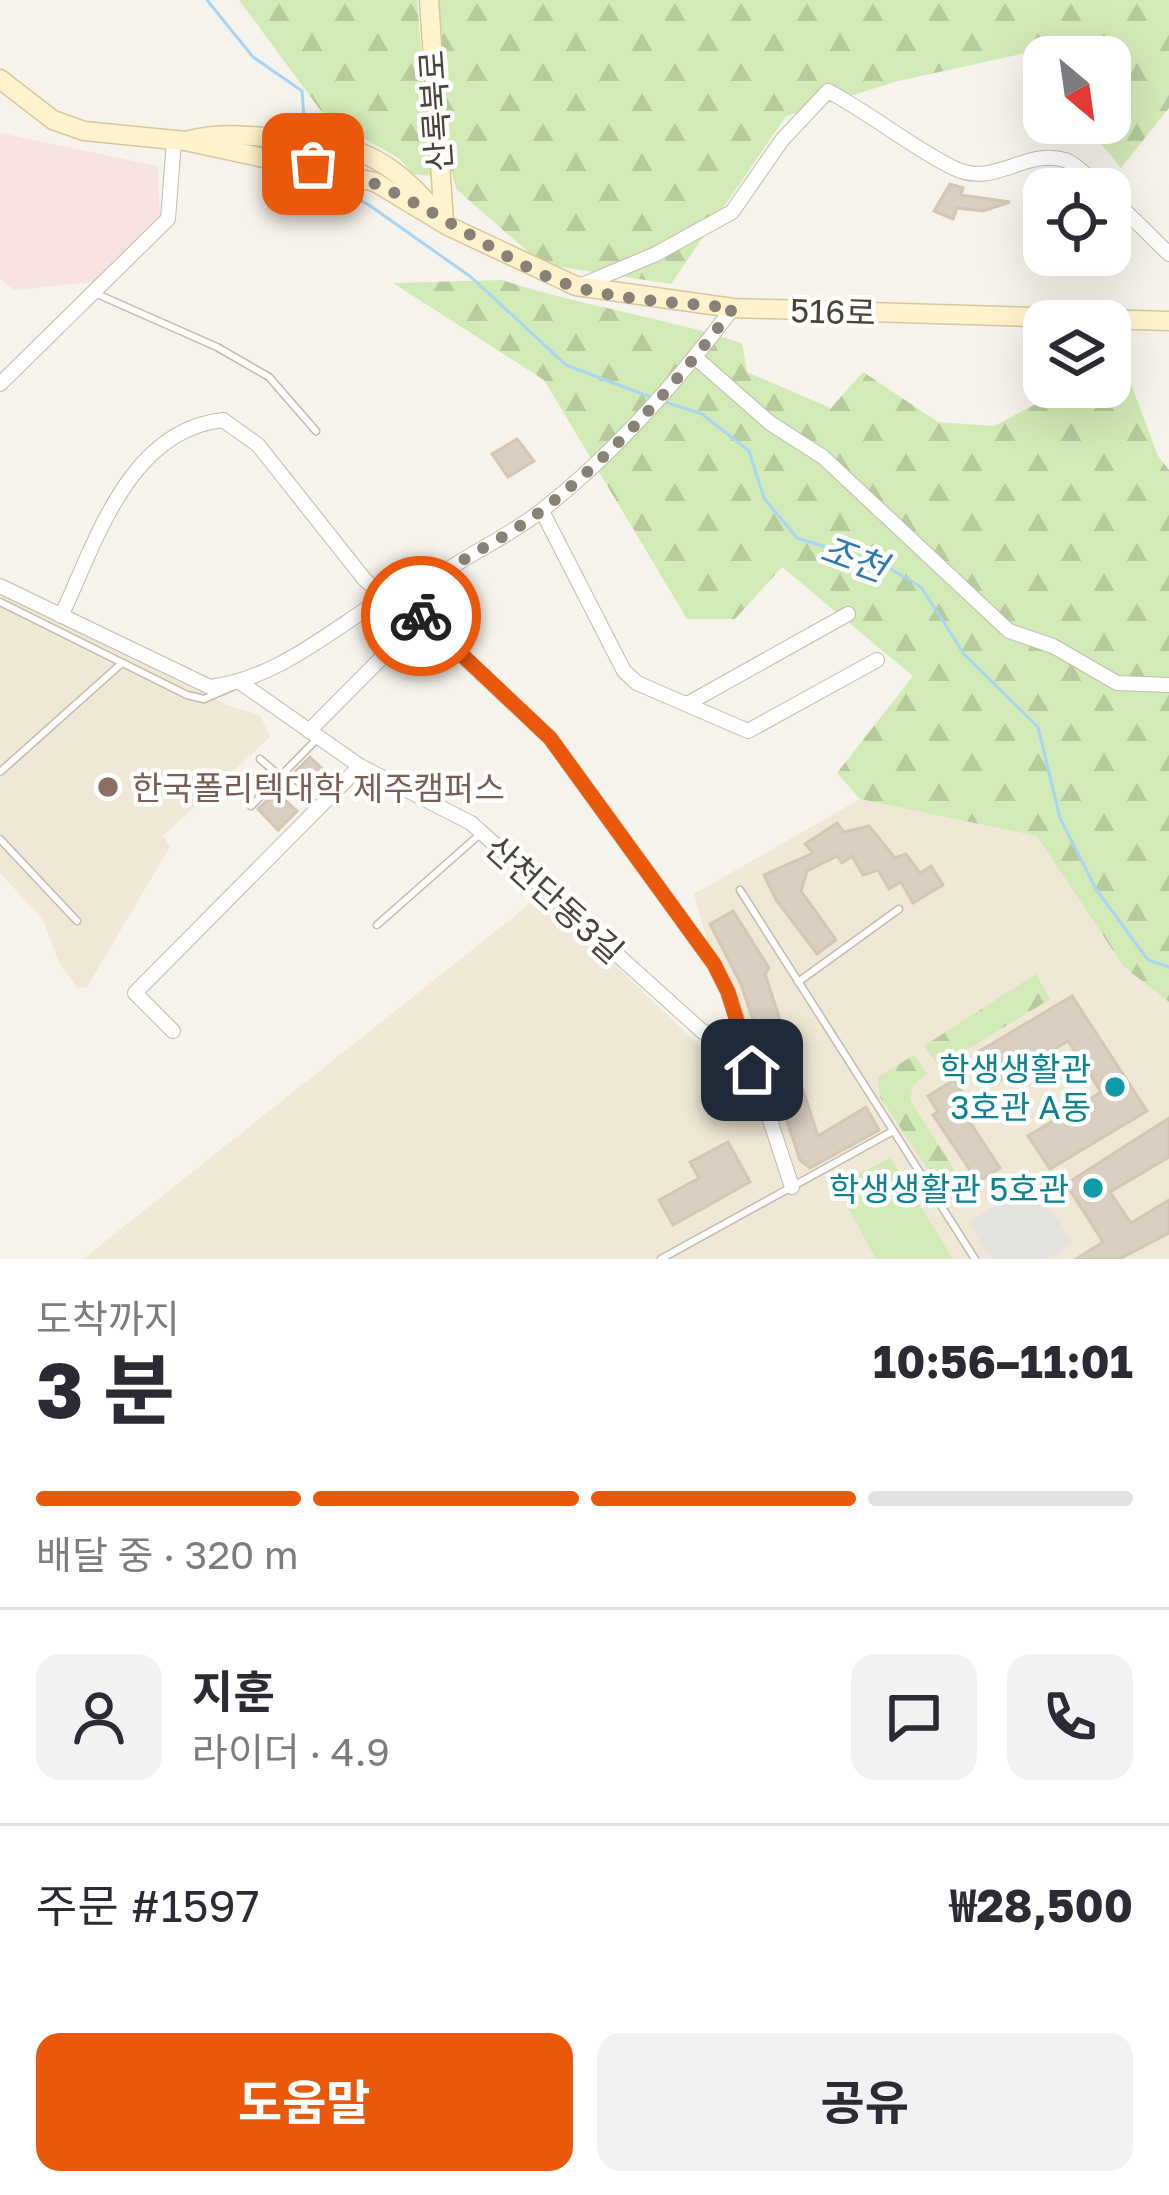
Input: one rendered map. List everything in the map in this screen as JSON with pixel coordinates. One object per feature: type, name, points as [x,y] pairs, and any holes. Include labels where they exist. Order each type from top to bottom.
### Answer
[{"type":"main road","name":"산록북로","points":[[429,0],[444,222]]},
{"type":"main road","points":[[0,79],[53,120],[84,130],[180,141]]},
{"type":"main road","name":"516로","points":[[180,141],[216,133],[310,138],[364,151],[412,185],[444,222]]},
{"type":"main road","name":"516로","points":[[180,141],[268,161],[313,164],[376,182],[536,272],[576,286],[733,308],[1169,321]]},
{"type":"street","points":[[576,286],[656,254],[732,212],[782,140],[828,92],[880,118],[956,169],[985,177],[1031,160],[1065,160],[1075,168]]},
{"type":"street","points":[[0,384],[97,294],[168,219],[180,141]]},
{"type":"street","points":[[1131,217],[1169,254]]},
{"type":"street","points":[[411,601],[434,577],[542,511],[638,422],[733,308]]},
{"type":"street","points":[[695,356],[770,424],[823,458],[1009,631],[1053,646],[1117,683],[1169,685]]},
{"type":"street","points":[[61,616],[124,485],[181,431],[223,421],[258,445],[342,554],[385,597],[411,601],[422,617],[550,738],[714,964],[792,1187]]},
{"type":"street","points":[[542,511],[625,671],[637,683],[748,731],[877,660]]},
{"type":"street","points":[[0,586],[210,687],[241,683],[289,660],[385,597]]},
{"type":"street","points":[[687,704],[848,614]]},
{"type":"street","points":[[314,735],[422,617]]},
{"type":"street","name":"산천단동3길","points":[[241,683],[360,766],[482,833],[703,1032],[742,1036]]},
{"type":"street","points":[[173,1031],[135,994],[360,766]]},
{"type":"lane","points":[[97,294],[217,347],[269,377],[316,430]]},
{"type":"lane","points":[[0,602],[204,699],[241,683]]},
{"type":"lane","points":[[0,772],[122,663]]},
{"type":"lane","points":[[251,806],[314,735]]},
{"type":"lane","points":[[260,758],[318,808]]},
{"type":"lane","points":[[377,926],[482,833]]},
{"type":"lane","points":[[0,839],[77,921]]},
{"type":"lane","points":[[740,890],[975,1259]]},
{"type":"lane","points":[[798,982],[899,909]]},
{"type":"lane","points":[[661,1259],[893,1131]]},
{"type":"shaded area","points":[[0,133],[158,166],[160,221],[102,281],[14,290],[0,279]]},
{"type":"shaded area","name":"한국폴리텍대학 제주캠퍼스","points":[[0,594],[227,705],[260,715],[270,737],[163,836],[170,847],[87,987],[78,988],[60,965],[43,920],[0,873]]},
{"type":"shaded area","points":[[860,799],[1026,819],[1124,967],[1169,1002],[1169,1259],[83,1259],[541,895],[721,1066],[737,1046],[694,894]]},
{"type":"shaded area","points":[[1033,1183],[1073,1243],[1047,1259],[991,1259],[968,1222]]},
{"type":"green space","points":[[239,0],[417,0],[431,176],[413,174],[400,159],[324,115]]},
{"type":"green space","points":[[438,0],[1169,0],[1169,108],[1121,168],[1101,144],[1131,144],[1131,36],[1023,36],[1023,54],[898,81],[786,116],[671,284],[542,264],[456,189],[445,146]]},
{"type":"green space","points":[[502,280],[742,343],[747,372],[831,408],[863,372],[938,422],[994,426],[1028,408],[1131,408],[1131,384],[1158,456],[1169,470],[1169,1002],[1124,967],[1037,836],[860,799],[837,773],[913,676],[782,567],[735,619],[687,619],[544,380],[393,283]]},
{"type":"green space","points":[[1036,974],[1050,999],[939,1067],[924,1046]]},
{"type":"green space","points":[[914,1055],[927,1074],[913,1085],[910,1100],[960,1179],[943,1192],[880,1097],[878,1077]]},
{"type":"green space","points":[[890,1158],[953,1259],[876,1259],[836,1185]]},
{"type":"building","points":[[950,184],[963,188],[961,195],[1010,202],[983,211],[957,208],[953,219],[934,211]]},
{"type":"building","points":[[517,439],[534,461],[508,477],[492,454]]},
{"type":"building","points":[[310,757],[332,778],[315,796],[291,776]]},
{"type":"building","points":[[276,792],[297,811],[278,830],[258,809]]},
{"type":"building","points":[[837,823],[844,832],[869,826],[895,858],[906,854],[920,873],[931,866],[943,885],[913,903],[901,882],[889,889],[878,870],[863,875],[852,856],[842,863],[837,856],[807,871],[801,891],[836,940],[817,954],[776,900],[764,875],[813,853],[805,844]]},
{"type":"building","points":[[733,911],[769,968],[765,974],[818,1136],[866,1107],[879,1130],[810,1168],[800,1160],[741,984],[710,924]]},
{"type":"building","name":"학생생활관 3호관 A동","points":[[1072,996],[1147,1111],[1050,1169],[1028,1136],[1101,1092],[1068,1041],[998,1082],[978,1052]]},
{"type":"building","points":[[954,1080],[973,1107],[967,1118],[1000,1168],[978,1182],[933,1115],[938,1112],[928,1096]]},
{"type":"building","name":"학생생활관 5호관","points":[[1169,1118],[1169,1157],[1110,1192],[1131,1223],[1169,1200],[1169,1233],[1119,1259],[1076,1259],[1103,1242],[1066,1184]]},
{"type":"building","points":[[728,1142],[750,1182],[673,1225],[659,1200],[699,1178],[690,1162]]},
{"type":"waterway","name":"조천","points":[[207,0],[253,57],[302,91],[305,131]]},
{"type":"waterway","name":"조천","points":[[319,178],[369,205],[471,277],[566,365],[653,398]]},
{"type":"waterway","name":"조천","points":[[662,401],[702,414],[749,451],[764,498],[797,538],[884,565],[921,587],[964,654],[1038,727],[1060,818],[1096,889],[1148,960],[1169,967]]},
{"type":"way so far","points":[[313,164],[376,182],[448,226],[479,236],[559,281],[616,294],[733,308],[638,422],[542,511],[434,577],[411,601],[421,616]]},
{"type":"place","name":"한국폴리텍대학 제주캠퍼스","points":[[108,787]]},
{"type":"place","name":"학생생활관 3호관 A동","points":[[1115,1087]]},
{"type":"place","name":"학생생활관 5호관","points":[[1093,1188]]},
{"type":"route","points":[[421,616],[550,738],[714,964],[728,992],[752,1070]]}]
